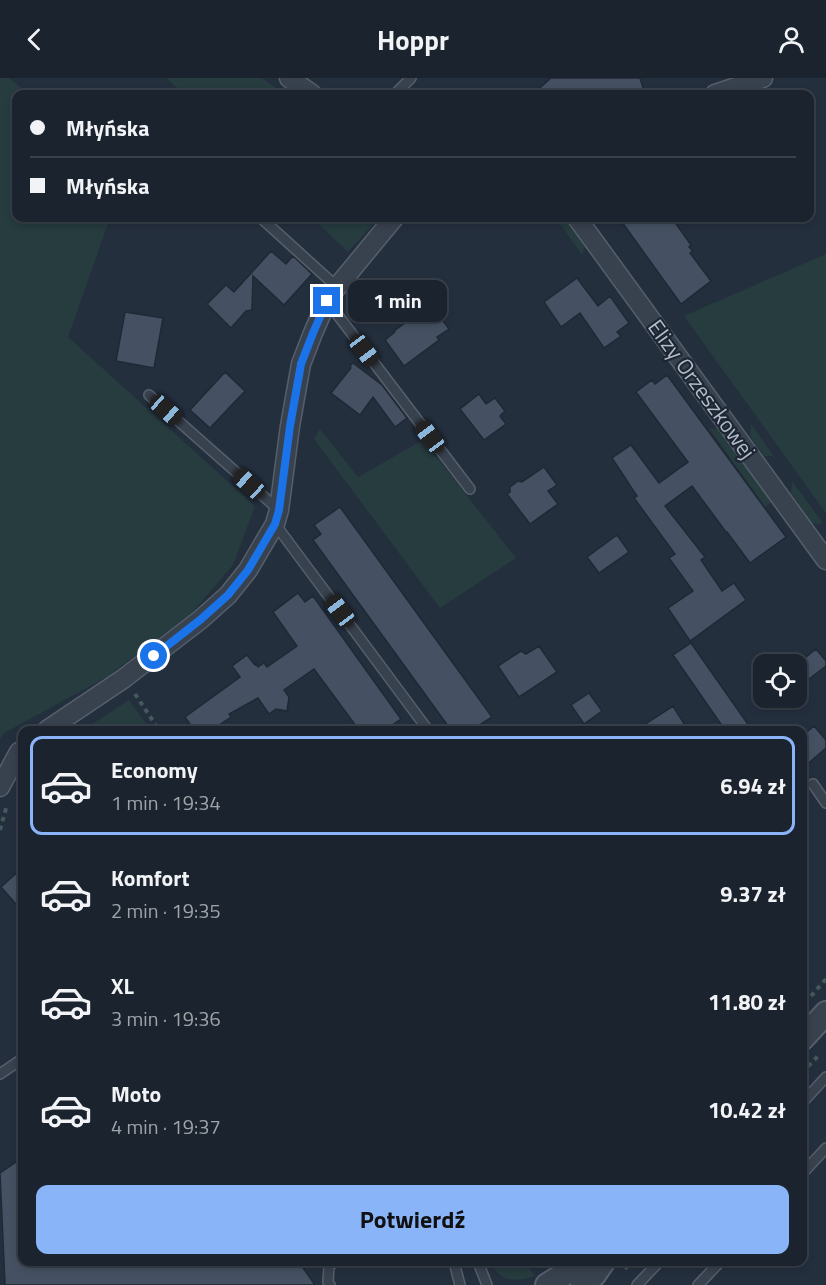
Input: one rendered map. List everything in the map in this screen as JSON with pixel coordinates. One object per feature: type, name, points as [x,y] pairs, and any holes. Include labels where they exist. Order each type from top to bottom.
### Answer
[{"type":"street","points":[[289,78],[306,90]]},
{"type":"street","points":[[726,90],[763,78]]},
{"type":"street","points":[[53,726],[123,679],[200,620],[228,595],[248,570],[277,517],[301,364],[313,333],[332,294],[391,222]]},
{"type":"street","name":"Elizy Orzeszkowej","points":[[580,222],[826,560]]},
{"type":"street","points":[[0,787],[18,755]]},
{"type":"street","points":[[807,1033],[826,1013]]},
{"type":"street","points":[[547,1285],[575,1270],[594,1275],[600,1266]]},
{"type":"lane","points":[[399,90],[411,78]]},
{"type":"lane","points":[[265,222],[332,294],[470,489]]},
{"type":"lane","points":[[149,395],[277,517],[425,726]]},
{"type":"lane","points":[[813,784],[826,803]]},
{"type":"lane","points":[[0,1074],[18,1062]]},
{"type":"lane","points":[[807,1098],[826,1077]]},
{"type":"lane","points":[[807,1169],[826,1148]]},
{"type":"lane","points":[[329,1266],[328,1282],[330,1285]]},
{"type":"lane","points":[[455,1266],[460,1285]]},
{"type":"lane","points":[[480,1266],[487,1285]]},
{"type":"lane","points":[[637,1285],[655,1266]]},
{"type":"lane","points":[[698,1285],[716,1266]]},
{"type":"path","points":[[123,679],[156,726]]},
{"type":"path","points":[[810,996],[826,979]]},
{"type":"path","points":[[807,1068],[818,1056]]},
{"type":"green space","points":[[0,78],[9,78],[24,90],[12,90],[12,222],[109,222],[68,337],[255,506],[233,565],[191,614],[105,678],[4,733],[0,739]]},
{"type":"green space","points":[[166,78],[262,78],[278,90],[180,90]]},
{"type":"green space","points":[[316,222],[375,222],[348,252]]},
{"type":"green space","points":[[559,222],[568,222],[585,246],[582,255]]},
{"type":"green space","points":[[826,254],[826,513],[684,316]]},
{"type":"green space","points":[[751,424],[774,456],[764,456],[750,436]]},
{"type":"green space","points":[[709,428],[720,430],[772,502],[765,507]]},
{"type":"green space","points":[[320,429],[358,477],[423,440],[516,558],[440,608],[314,439]]},
{"type":"green space","points":[[792,481],[822,522],[820,524],[812,523],[791,493]]},
{"type":"green space","points":[[129,700],[148,726],[89,726]]},
{"type":"green space","points":[[493,1266],[527,1266],[535,1276],[509,1279]]},
{"type":"building","points":[[551,78],[640,78],[644,90],[538,90]]},
{"type":"building","points":[[622,222],[675,222],[691,245],[689,247],[693,251],[690,253],[711,281],[681,304]]},
{"type":"building","points":[[271,251],[286,264],[293,256],[312,274],[284,305],[253,276],[252,310],[246,311],[231,328],[207,304],[226,285],[234,292]]},
{"type":"building","points":[[577,278],[598,306],[610,296],[629,323],[617,332],[621,336],[604,348],[580,313],[561,327],[544,302]]},
{"type":"building","points":[[431,304],[449,329],[437,337],[439,340],[404,366],[385,340]]},
{"type":"building","points":[[125,312],[163,318],[154,368],[116,361]]},
{"type":"building","points":[[353,363],[382,385],[407,418],[395,427],[373,397],[360,415],[331,393]]},
{"type":"building","points":[[225,372],[245,391],[210,428],[190,410]]},
{"type":"building","points":[[667,375],[786,537],[750,563],[692,486],[665,506],[705,557],[701,560],[722,591],[734,583],[746,600],[690,641],[668,608],[693,591],[669,558],[675,554],[634,498],[637,496],[612,458],[631,445],[659,483],[688,462],[636,392],[652,380],[655,384]]},
{"type":"building","points":[[479,394],[486,404],[495,398],[505,411],[500,416],[506,424],[484,440],[460,409]]},
{"type":"building","points":[[544,467],[557,485],[548,491],[558,504],[530,524],[507,494],[510,492],[510,487],[518,481],[522,482]]},
{"type":"building","points":[[340,507],[492,717],[478,726],[448,726],[313,540],[321,534],[314,525]]},
{"type":"building","points":[[617,535],[629,552],[599,573],[587,557]]},
{"type":"building","points":[[298,593],[305,602],[313,596],[401,719],[391,726],[356,726],[314,669],[284,690],[289,697],[287,711],[276,709],[269,714],[258,698],[229,714],[231,717],[218,726],[191,726],[185,717],[240,677],[232,666],[247,655],[258,667],[264,663],[267,667],[297,646],[273,612]]},
{"type":"building","points":[[691,643],[749,726],[722,726],[673,655]]},
{"type":"building","points":[[539,646],[557,672],[519,697],[498,666],[521,651],[526,654]]},
{"type":"building","points":[[816,649],[826,661],[826,666],[807,681],[807,656]]},
{"type":"building","points":[[589,693],[602,711],[584,724],[571,705]]},
{"type":"building","points":[[673,706],[686,726],[642,726]]},
{"type":"building","points":[[814,726],[826,740],[826,748],[807,765],[807,732]]},
{"type":"building","points":[[18,872],[18,906],[1,887]]},
{"type":"building","points":[[18,1161],[18,1266],[302,1266],[315,1285],[5,1285],[0,1173]]},
{"type":"route","points":[[154,656],[228,595],[248,570],[275,524],[301,364],[327,301]]}]
